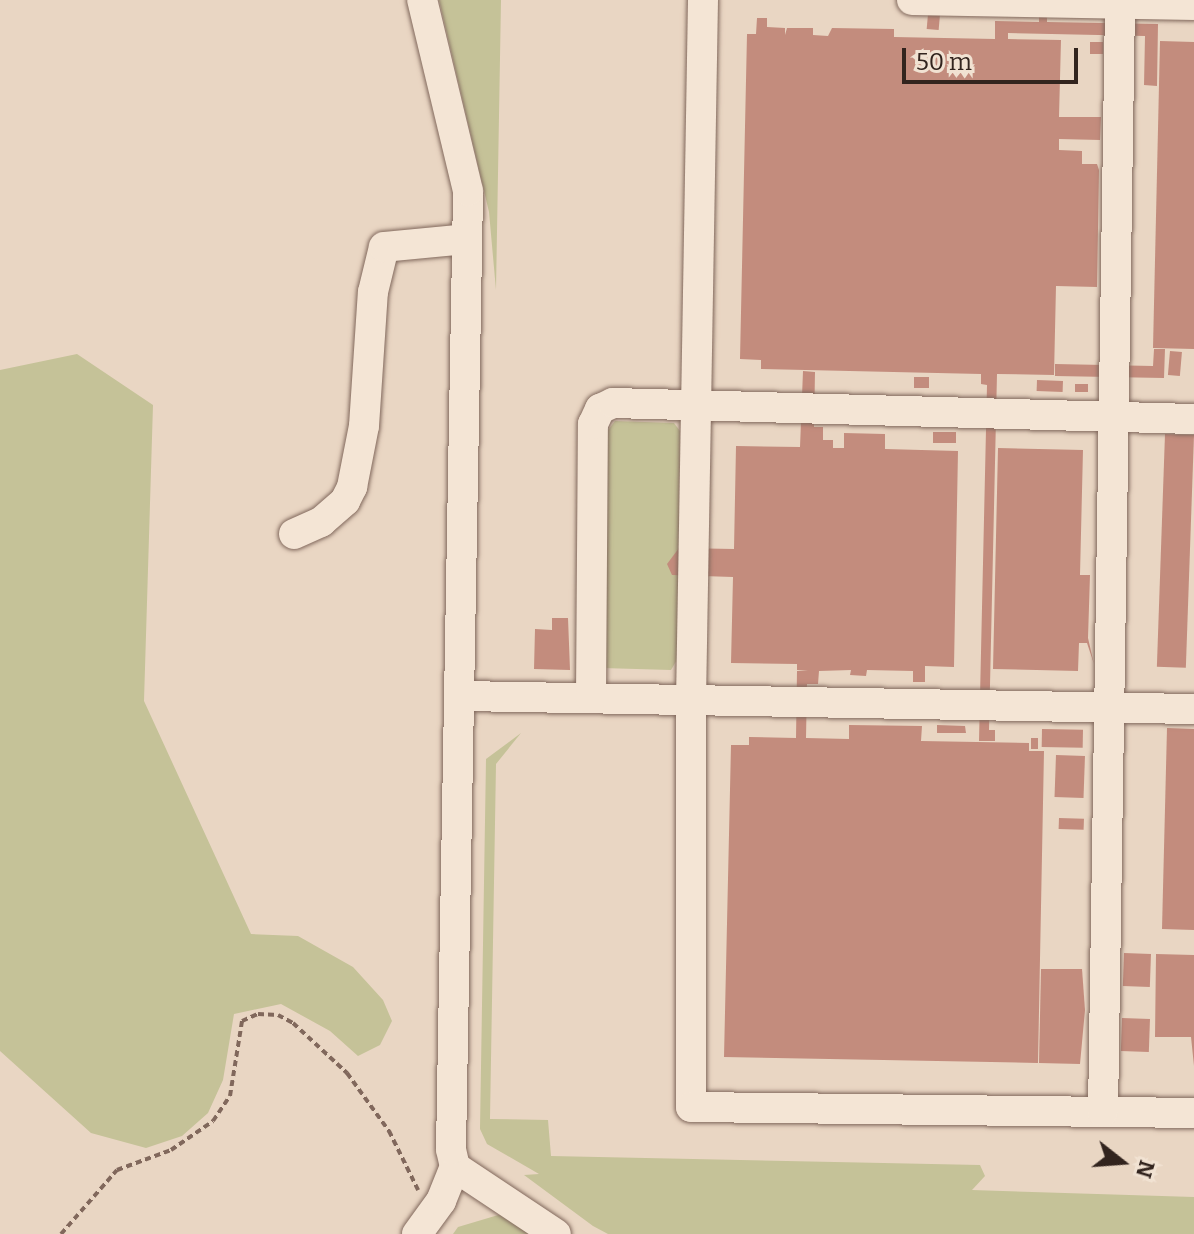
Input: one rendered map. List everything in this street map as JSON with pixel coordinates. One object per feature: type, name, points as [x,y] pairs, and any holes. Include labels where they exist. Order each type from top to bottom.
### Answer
[{"type":"street","points":[[417,1234],[441,1201],[455,1167],[451,1133],[462,696],[468,191],[422,0]]},
{"type":"street","points":[[703,0],[691,700],[691,1107],[1194,1113]]},
{"type":"street","points":[[912,0],[1194,5]]},
{"type":"street","points":[[1103,1112],[1120,4]]},
{"type":"street","points":[[294,534],[321,522],[345,501],[352,487],[364,426],[373,292],[384,247],[467,239]]},
{"type":"street","points":[[591,698],[593,424],[600,409],[613,403],[1194,419]]},
{"type":"street","points":[[462,696],[1194,709]]},
{"type":"street","points":[[455,1167],[556,1234]]},
{"type":"path","points":[[61,1234],[117,1170],[171,1150],[213,1121],[230,1096],[242,1021],[258,1014],[278,1015],[293,1023],[347,1073],[389,1131],[418,1191],[441,1201]]},
{"type":"shaded area","points":[[439,0],[501,0],[496,290],[489,212]]},
{"type":"shaded area","points":[[77,354],[153,405],[144,701],[251,934],[298,936],[353,967],[383,1000],[392,1021],[380,1045],[358,1056],[330,1031],[281,1004],[234,1014],[223,1080],[208,1113],[182,1136],[146,1148],[91,1133],[0,1051],[0,370]]},
{"type":"shaded area","points":[[615,421],[674,423],[680,431],[678,658],[671,670],[602,668],[606,433]]},
{"type":"shaded area","points":[[521,733],[496,764],[490,1119],[548,1120],[551,1156],[980,1165],[985,1176],[972,1190],[1194,1197],[1194,1234],[608,1234],[524,1175],[539,1174],[487,1144],[480,1129],[486,759]]},
{"type":"shaded area","points":[[505,1213],[535,1234],[453,1234],[458,1227]]},
{"type":"building","points":[[928,14],[940,15],[939,30],[927,29]]},
{"type":"building","points":[[1039,17],[1047,17],[1047,22],[1158,24],[1157,86],[1144,85],[1145,36],[1008,33],[1008,39],[1061,40],[1059,117],[1101,117],[1100,140],[1059,139],[1059,150],[1082,151],[1082,164],[1097,164],[1099,170],[1097,287],[1056,286],[1054,375],[997,374],[989,730],[995,730],[995,741],[979,741],[987,385],[981,384],[981,374],[761,369],[761,360],[740,359],[747,34],[756,34],[757,18],[767,18],[767,27],[785,28],[785,35],[787,28],[813,28],[813,35],[828,36],[832,28],[894,29],[894,37],[995,39],[995,21],[1039,22]]},
{"type":"building","points":[[1160,41],[1194,42],[1194,349],[1153,348]]},
{"type":"building","points":[[1090,42],[1103,42],[1103,54],[1090,54]]},
{"type":"building","points":[[1154,349],[1165,349],[1164,378],[1055,376],[1055,364],[1153,366]]},
{"type":"building","points":[[1170,351],[1182,352],[1180,376],[1168,375]]},
{"type":"building","points":[[803,371],[815,372],[814,427],[823,427],[823,440],[833,440],[833,448],[844,448],[844,433],[885,434],[885,449],[958,451],[954,667],[925,666],[925,682],[913,682],[913,671],[867,670],[866,676],[850,675],[851,670],[819,671],[818,684],[807,684],[806,738],[849,739],[849,725],[922,726],[921,741],[1029,743],[1029,751],[1044,751],[1038,1063],[724,1057],[731,745],[749,745],[749,737],[796,738],[797,671],[808,670],[797,670],[797,664],[731,663],[733,577],[672,575],[667,564],[679,548],[734,549],[736,446],[800,447]]},
{"type":"building","points":[[914,377],[929,377],[929,388],[914,388]]},
{"type":"building","points":[[1037,380],[1063,381],[1063,392],[1037,391]]},
{"type":"building","points":[[1075,384],[1088,384],[1088,392],[1075,392]]},
{"type":"building","points":[[933,432],[956,432],[956,443],[933,443]]},
{"type":"building","points":[[1165,434],[1194,435],[1186,668],[1157,667]]},
{"type":"building","points":[[998,448],[1083,450],[1080,575],[1090,575],[1088,638],[1094,664],[1087,643],[1079,643],[1078,671],[993,669]]},
{"type":"building","points":[[552,618],[568,618],[570,670],[534,669],[535,629],[552,630]]},
{"type":"building","points":[[937,725],[965,726],[966,733],[937,733]]},
{"type":"building","points":[[1167,728],[1194,729],[1194,930],[1162,929]]},
{"type":"building","points":[[1042,729],[1083,730],[1083,748],[1042,747]]},
{"type":"building","points":[[1031,738],[1038,738],[1038,749],[1031,749]]},
{"type":"building","points":[[1056,755],[1085,756],[1084,798],[1055,797]]},
{"type":"building","points":[[1059,818],[1084,819],[1084,830],[1059,829]]},
{"type":"building","points":[[1124,953],[1151,954],[1150,987],[1123,986]]},
{"type":"building","points":[[1156,954],[1194,955],[1194,1066],[1191,1037],[1155,1037]]},
{"type":"building","points":[[1041,969],[1082,969],[1085,1010],[1080,1064],[1039,1063]]},
{"type":"building","points":[[1122,1018],[1150,1019],[1149,1052],[1121,1051]]}]
